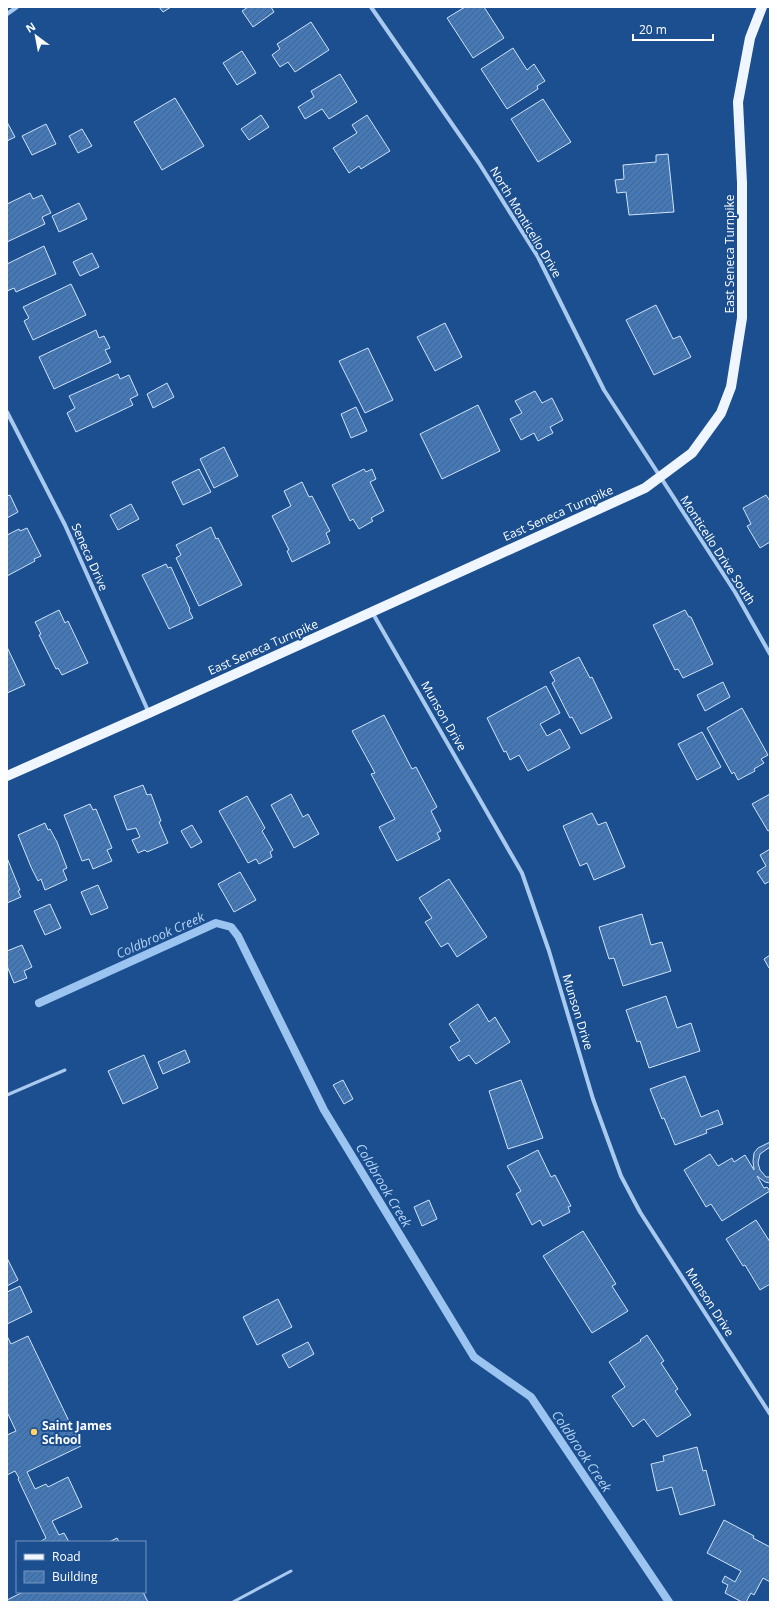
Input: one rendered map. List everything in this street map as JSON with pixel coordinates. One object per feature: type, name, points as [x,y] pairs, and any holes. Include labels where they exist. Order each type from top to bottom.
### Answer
[{"type":"main road","name":"East Seneca Turnpike","points":[[7,776],[645,488],[692,453],[720,413],[731,388],[742,318],[742,183],[738,102],[750,38],[762,7]]},
{"type":"street","points":[[7,14],[17,7]]},
{"type":"street","name":"North Monticello Drive","points":[[371,7],[479,163],[538,257],[604,390],[660,478]]},
{"type":"street","name":"Seneca Drive","points":[[7,412],[65,525],[149,713]]},
{"type":"street","name":"Monticello Drive South","points":[[660,478],[735,592],[770,654]]},
{"type":"street","name":"Munson Drive","points":[[372,611],[522,873],[549,951],[593,1099],[621,1176],[640,1212],[770,1414]]},
{"type":"lane","points":[[7,1095],[65,1070]]},
{"type":"lane","points":[[233,1602],[291,1571]]},
{"type":"building","points":[[159,7],[171,7],[163,12]]},
{"type":"building","points":[[248,7],[271,7],[274,12],[253,27],[242,11]]},
{"type":"building","points":[[465,7],[484,7],[504,38],[473,58],[447,18]]},
{"type":"building","points":[[311,22],[329,50],[295,72],[288,62],[280,67],[272,55],[280,49],[277,44]]},
{"type":"building","points":[[513,48],[527,70],[534,64],[545,81],[537,86],[538,89],[507,109],[481,69]]},
{"type":"building","points":[[242,51],[256,73],[237,85],[223,63]]},
{"type":"building","points":[[340,74],[357,102],[329,119],[322,109],[305,119],[298,107],[314,97],[311,91]]},
{"type":"building","points":[[175,98],[204,146],[162,170],[134,122]]},
{"type":"building","points":[[543,99],[571,142],[538,162],[511,119]]},
{"type":"building","points":[[261,115],[269,127],[249,140],[241,129]]},
{"type":"building","points":[[367,115],[390,151],[361,169],[359,166],[349,173],[333,148],[357,133],[352,125]]},
{"type":"building","points":[[7,122],[15,137],[7,141]]},
{"type":"building","points":[[46,124],[56,144],[32,155],[22,136]]},
{"type":"building","points":[[82,129],[92,146],[78,153],[69,136]]},
{"type":"building","points":[[668,154],[674,212],[629,215],[626,192],[617,193],[615,180],[624,179],[623,165],[656,162],[656,155]]},
{"type":"building","points":[[30,193],[33,199],[42,195],[51,213],[42,217],[45,224],[7,242],[7,204]]},
{"type":"building","points":[[79,203],[87,219],[59,232],[52,216]]},
{"type":"building","points":[[44,246],[56,274],[16,292],[14,288],[7,291],[7,264]]},
{"type":"building","points":[[92,253],[99,267],[80,276],[73,262]]},
{"type":"building","points":[[71,284],[86,315],[33,340],[24,321],[29,318],[23,307]]},
{"type":"building","points":[[656,305],[673,339],[680,336],[691,357],[654,375],[626,320]]},
{"type":"building","points":[[445,323],[462,357],[435,371],[417,337]]},
{"type":"building","points":[[96,330],[99,338],[104,336],[110,348],[105,350],[111,362],[54,389],[39,357]]},
{"type":"building","points":[[368,348],[393,400],[365,413],[339,361]]},
{"type":"building","points":[[118,374],[120,379],[129,375],[138,395],[130,399],[133,405],[76,432],[67,413],[75,408],[69,396]]},
{"type":"building","points":[[167,383],[174,397],[153,408],[147,394]]},
{"type":"building","points":[[535,391],[542,403],[552,398],[563,420],[550,427],[553,433],[538,441],[534,433],[521,440],[510,419],[522,413],[515,401]]},
{"type":"building","points":[[478,405],[500,451],[442,479],[420,434]]},
{"type":"building","points":[[356,407],[367,431],[351,438],[341,414]]},
{"type":"building","points":[[224,447],[238,476],[214,488],[200,459]]},
{"type":"building","points":[[199,469],[211,492],[183,505],[172,482]]},
{"type":"building","points":[[364,469],[366,472],[372,469],[376,479],[370,482],[384,511],[371,518],[373,521],[359,529],[353,519],[350,521],[332,485]]},
{"type":"building","points":[[302,482],[309,497],[312,496],[330,531],[326,533],[330,543],[292,562],[287,551],[289,550],[272,516],[291,506],[284,491]]},
{"type":"building","points":[[10,495],[18,512],[7,518],[7,496]]},
{"type":"building","points":[[766,495],[770,501],[770,542],[760,548],[747,526],[751,524],[743,508]]},
{"type":"building","points":[[131,504],[139,519],[118,530],[110,515]]},
{"type":"building","points":[[211,527],[216,539],[218,538],[242,585],[199,606],[176,558],[181,555],[176,545]]},
{"type":"building","points":[[27,528],[41,556],[34,559],[35,561],[7,576],[7,535],[19,529],[20,531]]},
{"type":"building","points":[[166,564],[168,568],[171,567],[193,618],[169,629],[142,575]]},
{"type":"building","points":[[59,610],[65,623],[68,621],[88,663],[62,675],[58,668],[56,669],[39,635],[41,634],[35,622]]},
{"type":"building","points":[[685,610],[689,617],[691,617],[713,664],[683,678],[678,669],[675,670],[653,625]]},
{"type":"building","points":[[7,647],[25,685],[7,693]]},
{"type":"building","points":[[579,657],[590,678],[592,677],[612,718],[581,734],[572,717],[570,718],[552,683],[555,681],[550,672]]},
{"type":"building","points":[[723,682],[730,697],[705,711],[697,695]]},
{"type":"building","points":[[546,686],[560,713],[540,724],[547,736],[560,729],[570,748],[528,771],[519,755],[510,760],[506,751],[504,752],[487,718]]},
{"type":"building","points":[[742,708],[768,755],[761,759],[764,763],[754,769],[755,771],[738,780],[734,772],[732,774],[707,728]]},
{"type":"building","points":[[384,715],[412,769],[416,767],[437,807],[431,811],[441,831],[437,833],[440,839],[397,861],[379,827],[395,819],[371,774],[375,773],[352,731]]},
{"type":"building","points":[[702,732],[721,767],[697,780],[678,744]]},
{"type":"building","points":[[143,785],[147,795],[151,794],[161,821],[159,822],[168,843],[147,852],[145,850],[138,853],[132,840],[140,837],[136,828],[127,830],[114,796]]},
{"type":"building","points":[[291,794],[303,817],[308,814],[319,834],[294,848],[271,805]]},
{"type":"building","points":[[770,794],[770,830],[768,831],[752,804]]},
{"type":"building","points":[[247,796],[265,828],[262,831],[273,850],[270,852],[272,857],[259,864],[256,859],[248,863],[219,811]]},
{"type":"building","points":[[90,804],[93,810],[96,809],[112,848],[107,850],[112,861],[93,869],[89,859],[82,861],[64,815]]},
{"type":"building","points":[[592,813],[598,825],[606,822],[625,867],[594,880],[587,863],[580,866],[563,826]]},
{"type":"building","points":[[45,823],[48,830],[50,829],[57,842],[67,868],[63,870],[67,880],[45,890],[41,879],[38,881],[31,867],[18,835]]},
{"type":"building","points":[[192,825],[202,842],[191,848],[181,831]]},
{"type":"building","points":[[770,849],[770,881],[765,884],[757,872],[766,866],[760,855]]},
{"type":"building","points":[[7,858],[20,890],[18,891],[21,897],[7,903]]},
{"type":"building","points":[[240,872],[256,900],[234,912],[218,884]]},
{"type":"building","points":[[449,879],[487,937],[457,957],[448,943],[441,947],[425,922],[432,918],[419,898]]},
{"type":"building","points":[[98,885],[108,908],[91,915],[81,892]]},
{"type":"building","points":[[50,904],[61,928],[45,935],[34,911]]},
{"type":"building","points":[[642,914],[651,945],[662,942],[671,971],[623,986],[614,958],[609,959],[599,927]]},
{"type":"building","points":[[22,945],[32,967],[24,971],[27,978],[14,983],[7,966],[7,951]]},
{"type":"building","points":[[770,955],[770,968],[769,968],[764,959]]},
{"type":"building","points":[[666,996],[677,1028],[691,1023],[700,1051],[649,1068],[640,1041],[637,1042],[626,1010]]},
{"type":"building","points":[[478,1004],[489,1022],[495,1017],[510,1042],[476,1064],[469,1055],[459,1061],[450,1047],[460,1041],[449,1024]]},
{"type":"building","points":[[185,1050],[190,1062],[163,1074],[158,1062]]},
{"type":"building","points":[[144,1055],[158,1088],[123,1104],[108,1071]]},
{"type":"building","points":[[685,1076],[701,1117],[718,1110],[723,1124],[706,1130],[707,1133],[675,1145],[664,1118],[662,1119],[650,1089]]},
{"type":"building","points":[[343,1080],[353,1099],[344,1104],[333,1085]]},
{"type":"building","points":[[521,1080],[543,1138],[508,1149],[489,1091]]},
{"type":"building","points":[[770,1142],[770,1147],[760,1154],[758,1163],[760,1170],[766,1177],[770,1177],[770,1183],[765,1182],[757,1176],[764,1188],[767,1187],[770,1191],[722,1221],[711,1204],[706,1207],[684,1170],[710,1154],[718,1166],[732,1158],[734,1162],[745,1155],[754,1170],[754,1153],[758,1148]]},
{"type":"building","points":[[538,1150],[551,1177],[555,1175],[571,1206],[568,1207],[570,1212],[543,1226],[540,1220],[532,1225],[516,1194],[521,1191],[507,1166]]},
{"type":"building","points":[[429,1200],[437,1219],[422,1226],[414,1207]]},
{"type":"building","points":[[756,1220],[770,1242],[770,1284],[760,1290],[745,1265],[743,1266],[726,1239]]},
{"type":"building","points":[[583,1231],[616,1284],[612,1286],[628,1311],[592,1333],[543,1256]]},
{"type":"building","points":[[7,1258],[18,1280],[7,1286]]},
{"type":"building","points":[[20,1286],[32,1312],[7,1324],[7,1292]]},
{"type":"building","points":[[278,1299],[292,1327],[257,1345],[243,1317]]},
{"type":"building","points":[[647,1335],[664,1361],[661,1363],[678,1389],[675,1391],[691,1415],[657,1437],[644,1419],[633,1427],[612,1396],[625,1387],[609,1362],[641,1341],[640,1340]]},
{"type":"building","points":[[7,1336],[11,1344],[28,1336],[81,1446],[27,1472],[35,1489],[46,1484],[48,1487],[68,1477],[82,1507],[52,1521],[59,1535],[64,1533],[68,1541],[42,1541],[46,1538],[18,1479],[19,1478],[15,1471],[7,1475],[7,1435],[16,1431],[7,1412]]},
{"type":"building","points":[[308,1342],[314,1354],[289,1368],[282,1355]]},
{"type":"building","points":[[697,1447],[703,1471],[706,1470],[715,1505],[680,1515],[672,1487],[657,1491],[651,1464],[664,1461],[663,1456]]},
{"type":"building","points":[[724,1520],[754,1536],[753,1538],[770,1547],[770,1582],[763,1578],[754,1595],[751,1593],[746,1602],[742,1602],[725,1593],[728,1585],[722,1582],[725,1576],[735,1582],[741,1571],[707,1553]]},
{"type":"building","points":[[117,1538],[118,1541],[111,1541]]},
{"type":"building","points":[[21,1593],[144,1593],[148,1602],[7,1602],[7,1600]]},
{"type":"waterway","name":"Coldbrook Creek","points":[[39,1003],[216,923],[231,927],[238,936],[324,1110],[474,1357],[531,1397],[669,1602]]},
{"type":"place","name":"Saint James School","points":[[34,1432]]}]
